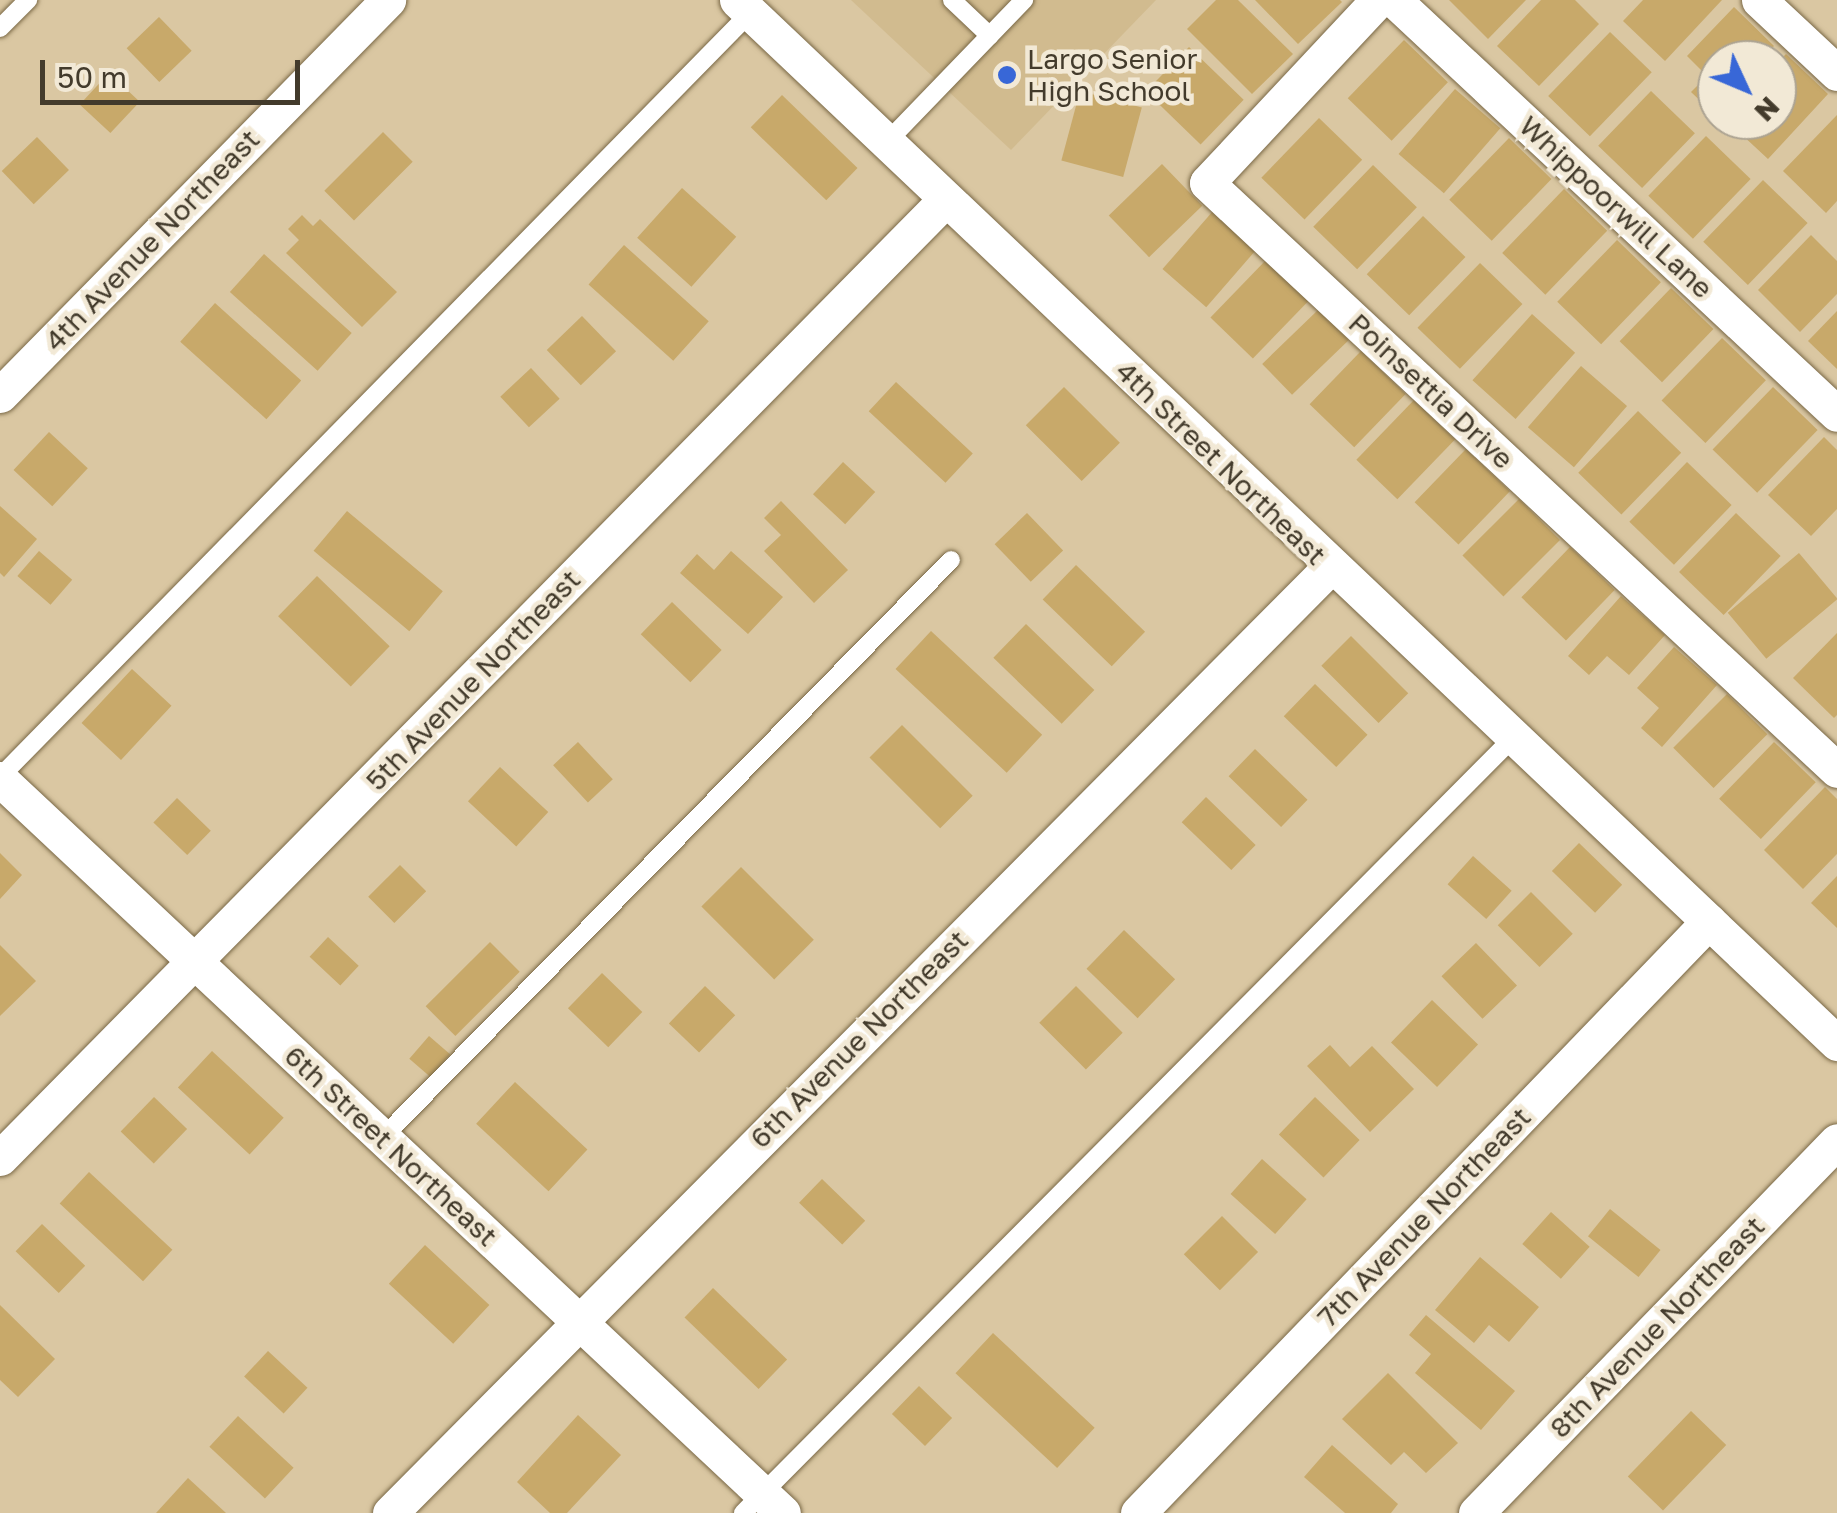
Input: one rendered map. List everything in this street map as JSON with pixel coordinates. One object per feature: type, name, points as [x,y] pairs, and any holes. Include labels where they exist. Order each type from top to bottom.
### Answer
[{"type":"street","name":"4th Avenue Northeast","points":[[0,394],[388,0]]},
{"type":"street","name":"Poinsettia Drive","points":[[1378,0],[1207,183],[1837,770]]},
{"type":"street","name":"Whippoorwill Lane","points":[[1394,0],[1837,414]]},
{"type":"street","points":[[1760,0],[1837,72]]},
{"type":"street","name":"4th Street Northeast","points":[[743,6],[1330,567],[1709,921]]},
{"type":"street","name":"5th Avenue Northeast","points":[[0,1158],[945,200]]},
{"type":"street","name":"6th Avenue Northeast","points":[[390,1513],[1330,567]]},
{"type":"street","name":"6th Street Northeast","points":[[0,778],[579,1320],[762,1506]]},
{"type":"street","points":[[1709,921],[1837,1044]]},
{"type":"street","name":"7th Avenue Northeast","points":[[1138,1513],[1709,921]]},
{"type":"street","name":"8th Avenue Northeast","points":[[1476,1513],[1837,1141]]},
{"type":"lane","points":[[0,28],[28,0]]},
{"type":"lane","points":[[952,0],[990,36]]},
{"type":"lane","points":[[886,143],[1024,0]]},
{"type":"lane","points":[[0,778],[743,6]]},
{"type":"lane","points":[[382,1138],[951,560]]},
{"type":"lane","points":[[762,1506],[1513,738]]},
{"type":"shaded area","name":"Largo Senior High School","points":[[851,0],[1156,0],[1011,150]]},
{"type":"building","points":[[1216,0],[1238,0],[1293,54],[1252,94],[1187,29]]},
{"type":"building","points":[[1255,0],[1340,0],[1342,2],[1298,44]]},
{"type":"building","points":[[1449,0],[1526,0],[1488,39]]},
{"type":"building","points":[[1541,0],[1575,0],[1599,24],[1539,86],[1497,46]]},
{"type":"building","points":[[1643,0],[1722,0],[1665,61],[1623,21]]},
{"type":"building","points":[[1734,7],[1768,40],[1702,40]]},
{"type":"building","points":[[159,17],[192,51],[159,82],[127,48]]},
{"type":"building","points":[[1610,32],[1652,72],[1590,136],[1548,96]]},
{"type":"building","points":[[1404,40],[1448,82],[1392,141],[1348,98]]},
{"type":"building","points":[[1697,46],[1697,66],[1687,56]]},
{"type":"building","points":[[1189,47],[1244,100],[1201,144],[1146,92]]},
{"type":"building","points":[[1797,64],[1828,94],[1797,128]]},
{"type":"building","points":[[109,73],[140,102],[110,133],[80,104]]},
{"type":"building","points":[[1455,89],[1500,128],[1444,193],[1399,154]]},
{"type":"building","points":[[1080,91],[1142,108],[1123,177],[1061,161]]},
{"type":"building","points":[[1651,91],[1695,133],[1642,188],[1598,146]]},
{"type":"building","points":[[782,95],[858,168],[826,200],[751,127]]},
{"type":"building","points":[[1837,115],[1837,201],[1826,213],[1783,171]]},
{"type":"building","points":[[1319,118],[1362,160],[1305,219],[1261,178]]},
{"type":"building","points":[[383,132],[413,162],[354,220],[324,191]]},
{"type":"building","points":[[37,137],[69,170],[34,204],[2,171]]},
{"type":"building","points":[[1509,138],[1551,179],[1492,241],[1449,200]]},
{"type":"building","points":[[1702,140],[1710,140],[1751,179],[1693,239],[1648,196]]},
{"type":"building","points":[[1748,140],[1786,140],[1768,159]]},
{"type":"building","points":[[1162,164],[1202,206],[1149,257],[1109,215]]},
{"type":"building","points":[[1373,165],[1417,207],[1357,269],[1313,227]]},
{"type":"building","points":[[1763,180],[1808,223],[1748,285],[1703,242]]},
{"type":"building","points":[[682,188],[736,237],[691,287],[637,238]]},
{"type":"building","points":[[1564,189],[1607,231],[1545,295],[1502,253]]},
{"type":"building","points":[[1213,211],[1257,249],[1206,307],[1162,269]]},
{"type":"building","points":[[302,215],[313,226],[320,219],[397,292],[362,327],[286,253],[299,240],[288,229]]},
{"type":"building","points":[[1423,216],[1465,257],[1409,315],[1367,274]]},
{"type":"building","points":[[1811,235],[1837,261],[1837,294],[1800,332],[1758,290]]},
{"type":"building","points":[[1617,240],[1661,282],[1601,344],[1557,302]]},
{"type":"building","points":[[624,245],[709,321],[673,361],[589,284]]},
{"type":"building","points":[[264,254],[352,333],[318,371],[230,292]]},
{"type":"building","points":[[1266,260],[1308,301],[1253,359],[1210,318]]},
{"type":"building","points":[[1480,263],[1522,304],[1460,369],[1417,328]]},
{"type":"building","points":[[1671,288],[1713,329],[1662,382],[1620,341]]},
{"type":"building","points":[[215,303],[301,381],[266,419],[180,342]]},
{"type":"building","points":[[1319,309],[1349,340],[1292,395],[1262,364]]},
{"type":"building","points":[[1837,311],[1837,369],[1808,341]]},
{"type":"building","points":[[1532,314],[1575,353],[1516,419],[1472,380]]},
{"type":"building","points":[[582,316],[616,351],[581,385],[547,350]]},
{"type":"building","points":[[1722,338],[1766,380],[1705,443],[1662,401]]},
{"type":"building","points":[[1361,351],[1406,394],[1354,447],[1310,404]]},
{"type":"building","points":[[1581,366],[1627,406],[1574,467],[1528,427]]},
{"type":"building","points":[[531,368],[560,399],[529,427],[500,397]]},
{"type":"building","points":[[896,382],[973,454],[946,483],[869,411]]},
{"type":"building","points":[[1064,387],[1120,443],[1082,481],[1026,425]]},
{"type":"building","points":[[1773,387],[1818,430],[1757,493],[1713,450]]},
{"type":"building","points":[[1414,400],[1455,440],[1397,499],[1356,460]]},
{"type":"building","points":[[1638,411],[1681,453],[1621,515],[1578,473]]},
{"type":"building","points":[[49,432],[88,468],[52,506],[14,470]]},
{"type":"building","points":[[1824,437],[1837,450],[1837,509],[1811,536],[1768,495]]},
{"type":"building","points":[[1466,449],[1510,491],[1458,545],[1415,502]]},
{"type":"building","points":[[843,462],[875,492],[845,524],[813,494]]},
{"type":"building","points":[[1687,462],[1732,505],[1674,565],[1629,522]]},
{"type":"building","points":[[1519,499],[1560,540],[1503,597],[1462,556]]},
{"type":"building","points":[[781,501],[848,570],[814,603],[764,551],[781,535],[764,518]]},
{"type":"building","points":[[0,506],[37,539],[4,577],[0,573]]},
{"type":"building","points":[[347,511],[443,591],[409,631],[314,551]]},
{"type":"building","points":[[1027,513],[1063,550],[1031,582],[995,544]]},
{"type":"building","points":[[1736,513],[1781,556],[1724,615],[1679,572]]},
{"type":"building","points":[[1570,547],[1615,590],[1566,640],[1521,597]]},
{"type":"building","points":[[39,551],[72,580],[51,605],[17,576]]},
{"type":"building","points":[[731,551],[783,597],[748,634],[680,573],[697,554],[714,570]]},
{"type":"building","points":[[1799,553],[1837,599],[1766,659],[1728,613]]},
{"type":"building","points":[[1076,565],[1145,632],[1112,666],[1043,600]]},
{"type":"building","points":[[317,576],[390,646],[351,686],[278,616]]},
{"type":"building","points":[[1621,596],[1665,635],[1629,675],[1607,656],[1589,675],[1568,656]]},
{"type":"building","points":[[672,602],[722,650],[690,682],[641,634]]},
{"type":"building","points":[[1026,624],[1094,690],[1062,724],[993,658]]},
{"type":"building","points":[[931,631],[1042,735],[1007,773],[896,669]]},
{"type":"building","points":[[1837,633],[1837,715],[1834,718],[1793,678]]},
{"type":"building","points":[[1351,636],[1408,693],[1379,723],[1321,666]]},
{"type":"building","points":[[1674,647],[1717,685],[1662,747],[1641,728],[1659,708],[1637,688]]},
{"type":"building","points":[[132,669],[171,706],[121,760],[82,723]]},
{"type":"building","points":[[1315,684],[1368,735],[1336,767],[1284,716]]},
{"type":"building","points":[[1727,694],[1767,734],[1714,788],[1673,748]]},
{"type":"building","points":[[902,725],[973,796],[940,828],[869,758]]},
{"type":"building","points":[[578,742],[613,779],[588,802],[553,765]]},
{"type":"building","points":[[1774,742],[1816,782],[1761,839],[1719,799]]},
{"type":"building","points":[[1255,749],[1308,800],[1281,827],[1229,776]]},
{"type":"building","points":[[500,767],[548,812],[516,846],[468,801]]},
{"type":"building","points":[[1825,787],[1837,799],[1837,854],[1803,889],[1764,850]]},
{"type":"building","points":[[1206,797],[1256,845],[1231,870],[1182,822]]},
{"type":"building","points":[[177,798],[211,831],[187,855],[153,822]]},
{"type":"building","points":[[1579,843],[1622,885],[1595,913],[1552,871]]},
{"type":"building","points":[[0,853],[22,875],[0,899]]},
{"type":"building","points":[[1473,856],[1512,891],[1486,919],[1448,884]]},
{"type":"building","points":[[400,865],[426,891],[394,923],[368,897]]},
{"type":"building","points":[[741,867],[814,940],[774,979],[701,907]]},
{"type":"building","points":[[1837,876],[1837,928],[1811,903]]},
{"type":"building","points":[[1531,892],[1573,934],[1539,967],[1498,925]]},
{"type":"building","points":[[1124,930],[1175,979],[1138,1018],[1086,969]]},
{"type":"building","points":[[328,937],[359,966],[340,985],[310,957]]},
{"type":"building","points":[[490,942],[520,972],[455,1036],[426,1006]]},
{"type":"building","points":[[1476,943],[1517,985],[1482,1019],[1441,976]]},
{"type":"building","points":[[0,945],[36,981],[0,1016]]},
{"type":"building","points":[[602,973],[642,1012],[608,1047],[568,1008]]},
{"type":"building","points":[[705,986],[735,1015],[699,1053],[669,1023]]},
{"type":"building","points":[[1076,986],[1123,1033],[1086,1069],[1039,1023]]},
{"type":"building","points":[[1432,1000],[1478,1044],[1437,1087],[1391,1042]]},
{"type":"building","points":[[429,1036],[450,1054],[430,1077],[409,1059]]},
{"type":"building","points":[[1330,1045],[1350,1067],[1372,1046],[1414,1089],[1370,1132],[1307,1066]]},
{"type":"building","points":[[212,1051],[284,1118],[250,1154],[178,1088]]},
{"type":"building","points":[[515,1082],[587,1150],[549,1191],[476,1124]]},
{"type":"building","points":[[154,1097],[187,1129],[154,1163],[121,1132]]},
{"type":"building","points":[[1315,1097],[1360,1140],[1323,1177],[1279,1134]]},
{"type":"building","points":[[1262,1159],[1307,1199],[1275,1234],[1231,1194]]},
{"type":"building","points":[[89,1172],[172,1250],[143,1281],[60,1203]]},
{"type":"building","points":[[822,1179],[865,1221],[842,1244],[799,1203]]},
{"type":"building","points":[[1610,1209],[1661,1250],[1638,1277],[1588,1236]]},
{"type":"building","points":[[1551,1212],[1590,1247],[1561,1279],[1522,1244]]},
{"type":"building","points":[[1222,1216],[1258,1252],[1220,1290],[1184,1254]]},
{"type":"building","points":[[42,1224],[85,1266],[59,1293],[16,1251]]},
{"type":"building","points":[[425,1245],[489,1305],[453,1344],[389,1284]]},
{"type":"building","points":[[1480,1257],[1539,1307],[1509,1342],[1489,1325],[1474,1343],[1435,1310]]},
{"type":"building","points":[[713,1288],[787,1360],[759,1389],[685,1317]]},
{"type":"building","points":[[0,1305],[55,1359],[18,1397],[0,1380]]},
{"type":"building","points":[[1426,1315],[1515,1391],[1481,1430],[1415,1373],[1431,1354],[1409,1335]]},
{"type":"building","points":[[993,1333],[1095,1428],[1057,1468],[955,1373]]},
{"type":"building","points":[[268,1351],[307,1388],[284,1413],[244,1377]]},
{"type":"building","points":[[1388,1373],[1458,1443],[1426,1473],[1404,1452],[1391,1465],[1342,1419]]},
{"type":"building","points":[[919,1386],[952,1418],[925,1446],[892,1414]]},
{"type":"building","points":[[1691,1411],[1726,1445],[1663,1510],[1628,1476]]},
{"type":"building","points":[[578,1415],[621,1455],[567,1513],[550,1513],[517,1482]]},
{"type":"building","points":[[238,1416],[294,1468],[265,1499],[209,1447]]},
{"type":"building","points":[[1332,1445],[1398,1504],[1391,1513],[1345,1513],[1304,1477]]},
{"type":"building","points":[[188,1478],[226,1513],[156,1513]]},
{"type":"place","name":"Largo Senior High School","points":[[1007,75]]}]
